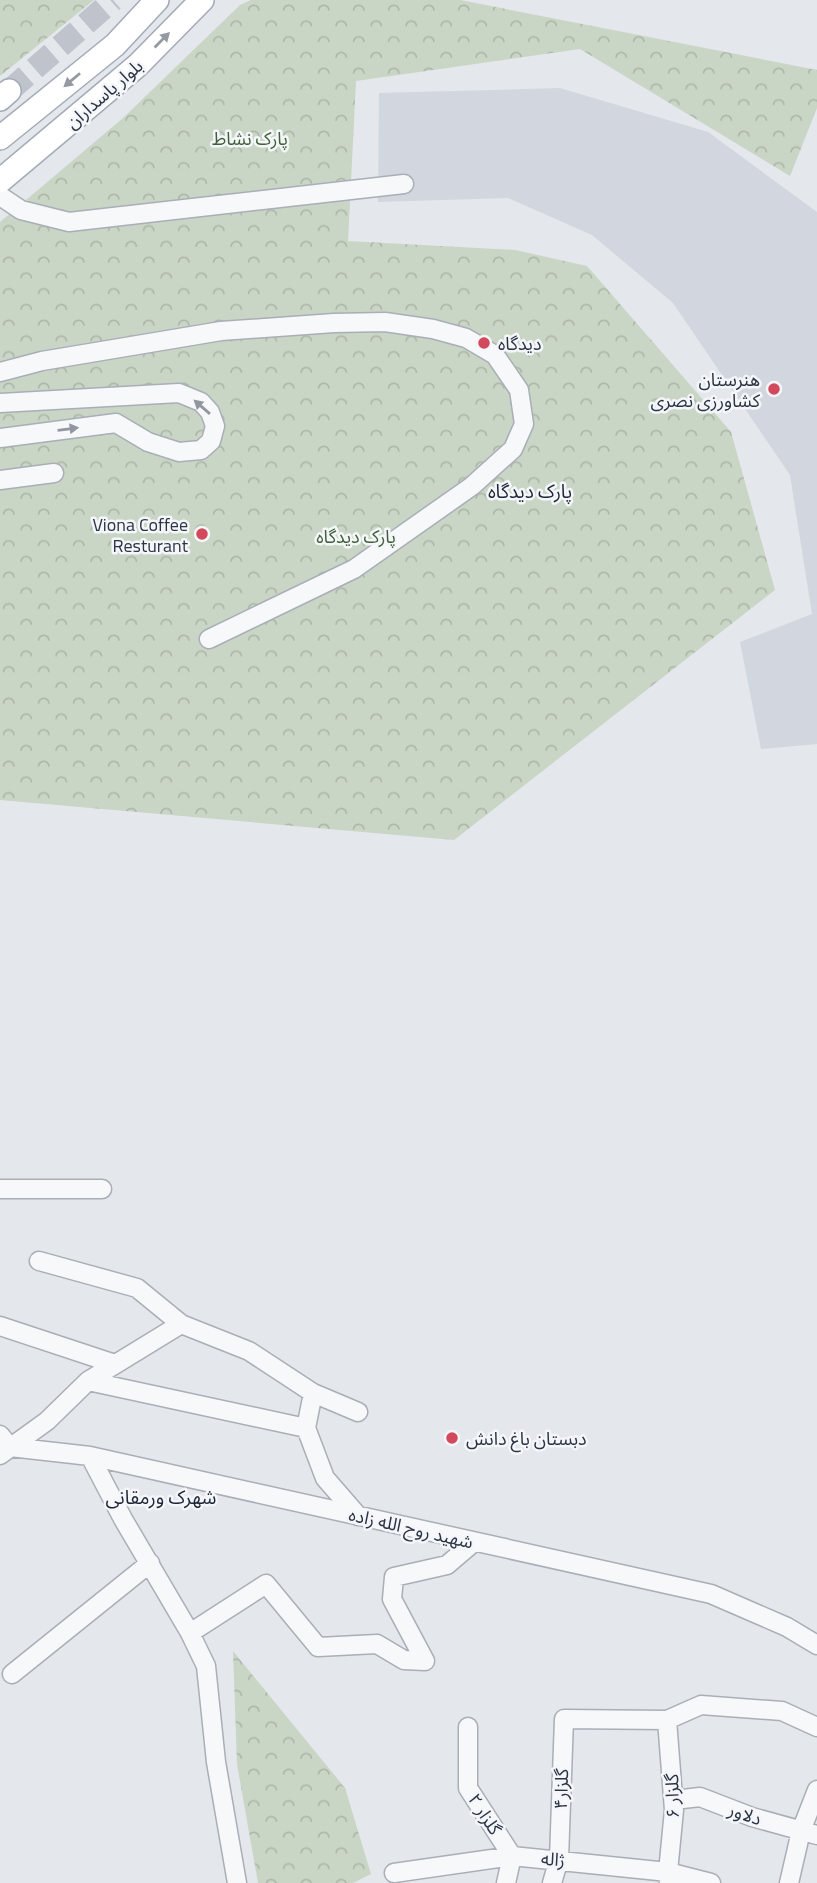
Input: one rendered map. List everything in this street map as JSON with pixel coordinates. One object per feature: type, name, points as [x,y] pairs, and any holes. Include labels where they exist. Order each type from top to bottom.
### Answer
[{"type":"main road","name":"بلوار پاسداران","points":[[0,138],[115,45],[157,0]]},
{"type":"main road","name":"بلوار پاسداران","points":[[0,181],[138,65],[202,0]]},
{"type":"street","points":[[0,196],[21,210],[69,222],[404,184]]},
{"type":"street","points":[[0,372],[42,362],[221,331],[334,323],[385,322],[433,329],[466,338],[495,355],[519,390],[524,424],[513,449],[472,486],[354,569],[209,639]]},
{"type":"street","points":[[0,403],[179,393],[201,402],[210,412],[215,426],[211,441],[201,450],[178,452],[148,442],[116,423],[0,438]]},
{"type":"street","points":[[0,480],[54,473]]},
{"type":"street","points":[[0,1189],[102,1189]]},
{"type":"street","points":[[39,1261],[136,1288],[181,1324],[249,1351],[313,1394],[358,1412]]},
{"type":"street","points":[[3,1445],[47,1421],[88,1381],[181,1324]]},
{"type":"street","points":[[0,1326],[115,1364]]},
{"type":"street","points":[[88,1381],[306,1428]]},
{"type":"street","points":[[313,1394],[306,1428],[325,1478],[358,1516]]},
{"type":"street","name":"شهید روح الله زاده","points":[[3,1445],[90,1456],[710,1594],[787,1627],[817,1645]]},
{"type":"street","points":[[90,1456],[206,1666],[216,1762],[237,1883]]},
{"type":"street","points":[[190,1633],[265,1584],[318,1647],[377,1644],[404,1660],[425,1661],[392,1599],[394,1577],[447,1565],[474,1542]]},
{"type":"street","points":[[12,1674],[150,1563]]},
{"type":"street","points":[[667,1720],[701,1705],[782,1711],[817,1727]]},
{"type":"street","name":"گلزار۴","points":[[552,1883],[559,1860],[564,1719],[667,1720]]},
{"type":"street","name":"گلزار ۶","points":[[667,1720],[674,1800],[668,1877]]},
{"type":"street","name":"گلزار ۲","points":[[468,1727],[468,1788],[512,1856]]},
{"type":"street","points":[[789,1883],[809,1833],[817,1790]]},
{"type":"street","name":"دلاور","points":[[674,1800],[699,1797],[752,1817],[809,1833]]},
{"type":"street","points":[[506,1883],[512,1856]]},
{"type":"street","name":"ژاله","points":[[394,1873],[512,1856],[559,1860],[711,1883]]},
{"type":"shaded area","name":"هنرستان کشاورزی نصری","points":[[560,88],[708,132],[817,212],[817,744],[761,749],[740,642],[812,614],[790,475],[673,303],[592,235],[508,198],[378,202],[379,93]]},
{"type":"green space","points":[[0,0],[94,0],[0,76]]},
{"type":"green space","name":"پارک دیدگاه","points":[[251,0],[460,0],[817,70],[817,108],[790,176],[580,49],[356,81],[348,241],[515,250],[587,266],[731,432],[775,590],[454,840],[0,800],[0,222],[123,118],[240,5]]},
{"type":"green space","points":[[233,1651],[345,1788],[371,1874],[353,1883],[258,1883],[237,1764]]},
{"type":"tunnel","points":[[9,91],[113,0]]},
{"type":"place","name":"دیدگاه","points":[[484,343]]},
{"type":"place","name":"هنرستان کشاورزی نصری","points":[[774,389]]},
{"type":"place","name":"Viona Coffee Resturant","points":[[202,534]]},
{"type":"place","name":"دبستان باغ دانش","points":[[452,1438]]},
{"type":"district","name":"پارک دیدگاه","points":[[530,490]]},
{"type":"district","name":"شهرک ورمقانی","points":[[161,1496]]},
{"type":"park label","name":"پارک نشاط","points":[[250,138]]}]
